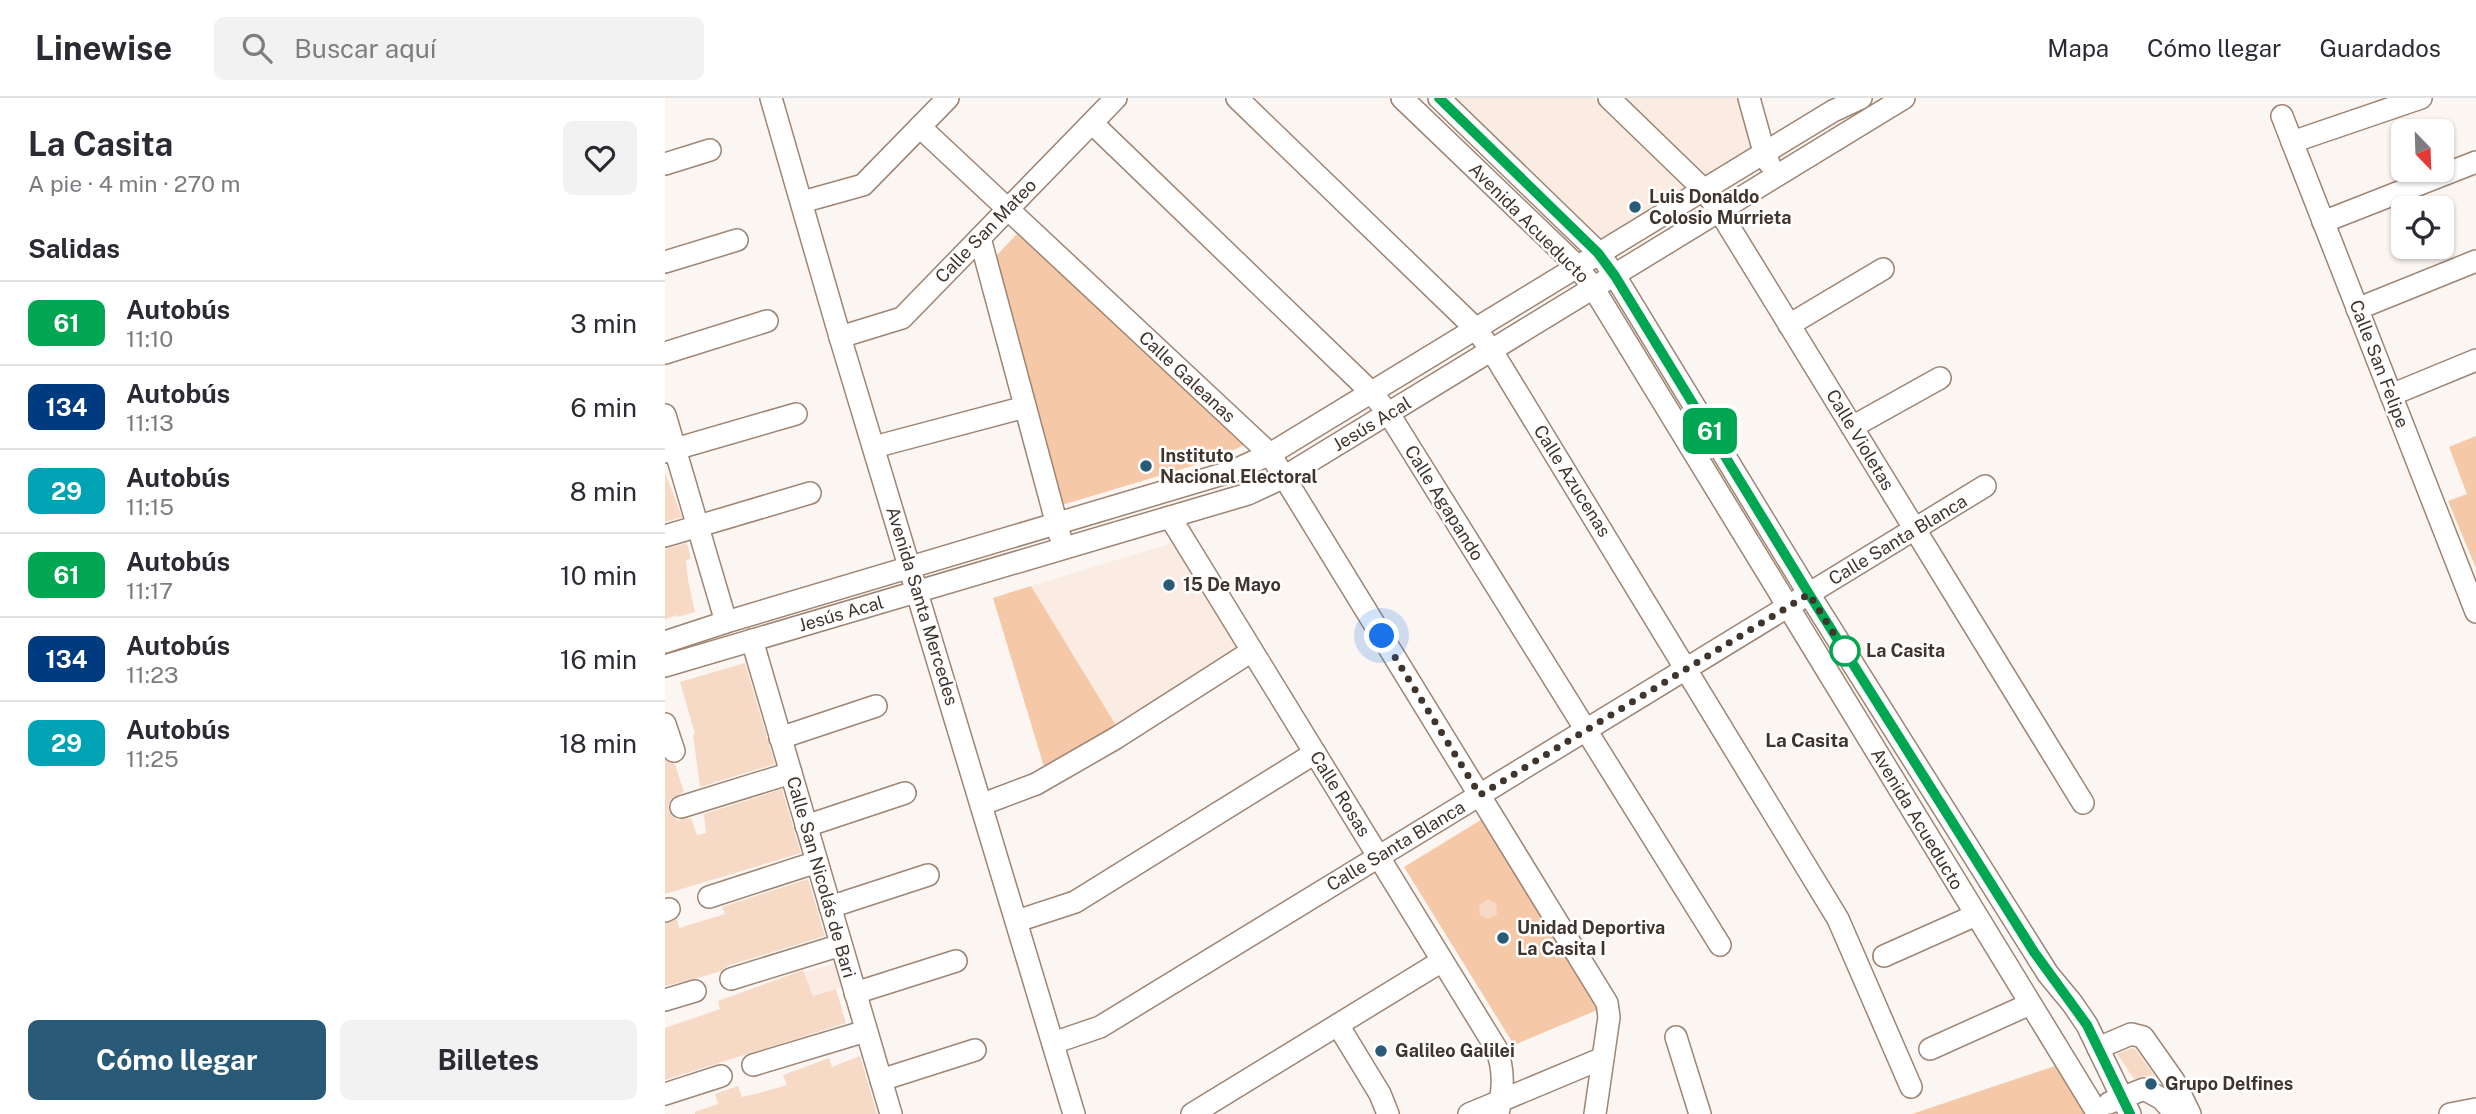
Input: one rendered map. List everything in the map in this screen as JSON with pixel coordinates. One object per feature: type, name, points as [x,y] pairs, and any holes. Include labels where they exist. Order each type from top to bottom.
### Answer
[{"type":"street","name":"Avenida Santa Mercedes","points":[[771,98],[840,337],[983,804],[1074,1114]]},
{"type":"street","points":[[802,202],[863,185],[948,98]]},
{"type":"street","name":"Calle San Mateo","points":[[840,337],[902,318],[1116,98]]},
{"type":"street","name":"Calle Azucenas","points":[[1237,98],[1475,328],[1492,351],[1838,919],[1911,1087]]},
{"type":"street","name":"Avenida Acueducto","points":[[1402,98],[1577,266],[1594,289],[2097,1112]]},
{"type":"street","name":"Avenida Acueducto","points":[[1439,98],[1598,253],[1615,276],[1809,594],[2041,963],[2087,1025],[2125,1106]]},
{"type":"street","name":"Calle Violetas","points":[[1609,98],[1703,189],[1720,212],[2083,803]]},
{"type":"street","points":[[1749,98],[1763,152],[1777,177]]},
{"type":"street","name":"Jesús Acal","points":[[665,642],[1233,471],[1269,454],[1840,106],[1861,98]]},
{"type":"street","name":"Jesús Acal","points":[[665,666],[1248,494],[1284,477],[1389,414],[1904,98]]},
{"type":"street","points":[[2292,142],[2421,98]]},
{"type":"street","name":"Calle San Felipe","points":[[2282,117],[2476,612]]},
{"type":"street","name":"Calle Agapando","points":[[1092,123],[1371,392],[1389,414],[1720,945]]},
{"type":"street","name":"Calle Galeanas","points":[[920,127],[1269,454],[1607,1003],[1609,1017],[1595,1114]]},
{"type":"street","points":[[665,164],[710,149]]},
{"type":"street","points":[[2323,222],[2476,162]]},
{"type":"street","points":[[980,238],[1064,548]]},
{"type":"street","points":[[665,262],[737,240]]},
{"type":"street","points":[[2357,309],[2476,261]]},
{"type":"street","points":[[1789,325],[1883,269]]},
{"type":"street","points":[[665,354],[767,321]]},
{"type":"street","points":[[2391,395],[2476,360]]},
{"type":"street","points":[[1852,427],[1940,378]]},
{"type":"street","points":[[874,447],[1025,407]]},
{"type":"street","points":[[670,450],[796,414]]},
{"type":"street","points":[[665,415],[670,450],[698,526],[726,622]]},
{"type":"street","name":"Calle Santa Blanca","points":[[1053,1044],[1100,1027],[1985,486]]},
{"type":"street","points":[[665,536],[810,493]]},
{"type":"street","name":"Calle Rosas","points":[[1170,517],[1500,1058],[1503,1083],[1499,1107]]},
{"type":"street","name":"Calle San Nicolás de Bari","points":[[752,640],[890,1114]]},
{"type":"street","points":[[983,804],[1036,784],[1116,738],[1252,652]]},
{"type":"street","points":[[780,738],[876,706]]},
{"type":"street","points":[[665,724],[674,751]]},
{"type":"street","points":[[1017,921],[1075,902],[1315,753]]},
{"type":"street","points":[[681,807],[791,773]]},
{"type":"street","points":[[806,826],[905,793]]},
{"type":"street","points":[[709,897],[817,862]]},
{"type":"street","points":[[830,907],[928,874]]},
{"type":"street","points":[[1884,956],[1976,915]]},
{"type":"street","points":[[731,979],[841,945]]},
{"type":"street","points":[[855,993],[956,961]]},
{"type":"street","points":[[1192,1114],[1442,961]]},
{"type":"street","points":[[665,1000],[695,991]]},
{"type":"street","points":[[1930,1049],[2030,1004]]},
{"type":"street","points":[[1338,1025],[1380,1094],[1388,1114]]},
{"type":"street","points":[[753,1065],[866,1031]]},
{"type":"street","points":[[2098,1048],[2131,1034],[2143,1037],[2174,1081],[2190,1114]]},
{"type":"street","points":[[1676,1037],[1700,1114]]},
{"type":"street","points":[[880,1080],[975,1049]]},
{"type":"street","points":[[1469,1114],[1499,1107],[1603,1058]]},
{"type":"street","points":[[665,1094],[721,1076]]},
{"type":"street","points":[[2097,1112],[2125,1106],[2144,1089],[2162,1098],[2175,1114]]},
{"type":"street","points":[[2450,1114],[2476,1109]]},
{"type":"shaded area","points":[[1448,98],[1593,98],[1691,189],[1598,242]]},
{"type":"shaded area","points":[[1618,98],[1742,98],[1755,146],[1702,179]]},
{"type":"shaded area","points":[[1019,232],[1246,444],[1215,459],[1062,505],[995,257]]},
{"type":"shaded area","points":[[2476,436],[2476,568],[2448,501],[2467,494],[2449,447]]},
{"type":"shaded area","points":[[1172,543],[1239,652],[1117,727],[1031,586]]},
{"type":"shaded area","points":[[1031,586],[1117,727],[1045,770],[993,598]]},
{"type":"shaded area","name":"Unidad Deportiva La Casita I","points":[[1484,818],[1602,1008],[1514,1045],[1404,867]]},
{"type":"shaded area","points":[[837,963],[844,987],[813,996],[804,972]]},
{"type":"shaded area","points":[[2055,1066],[2085,1114],[1912,1114]]},
{"type":"building","points":[[665,472],[682,517],[665,522]]},
{"type":"building","points":[[687,543],[691,559],[686,560],[688,580],[695,612],[665,620],[665,549]]},
{"type":"building","points":[[745,663],[775,764],[700,787],[695,734],[680,682]]},
{"type":"building","points":[[665,760],[675,764],[684,792],[671,799],[669,811],[677,820],[691,818],[697,835],[706,833],[704,814],[782,789],[801,853],[665,894]]},
{"type":"building","points":[[808,879],[825,936],[727,966],[721,971],[665,986],[665,924],[677,919],[679,928],[725,914],[722,907]]},
{"type":"building","points":[[1488,899],[1496,904],[1497,914],[1488,919],[1480,915],[1479,905]]},
{"type":"building","points":[[803,970],[813,996],[836,989],[846,1023],[665,1080],[665,1028],[720,1009],[718,1001]]},
{"type":"building","points":[[2132,1048],[2159,1082],[2145,1076],[2134,1079],[2117,1054]]},
{"type":"building","points":[[860,1056],[877,1114],[695,1114],[718,1104],[715,1094],[738,1086],[742,1097],[759,1093],[787,1085],[783,1075],[829,1058],[832,1067]]},
{"type":"bus line","name":"61","points":[[1439,98],[1598,253],[1615,276],[1809,594],[2034,952],[2087,1025],[2130,1114]]},
{"type":"place","name":"Luis Donaldo Colosio Murrieta","points":[[1635,207]]},
{"type":"place","name":"Instituto Nacional Electoral","points":[[1146,466]]},
{"type":"place","name":"15 De Mayo","points":[[1169,585]]},
{"type":"place","name":"La Casita","points":[[1845,651]]},
{"type":"place","name":"Unidad Deportiva La Casita I","points":[[1503,938]]},
{"type":"place","name":"Galileo Galilei","points":[[1381,1051]]},
{"type":"place","name":"Grupo Delfines","points":[[2151,1084]]},
{"type":"district","name":"La Casita","points":[[1807,740]]},
{"type":"route","points":[[1382,636],[1480,795],[1809,594],[1851,661],[1845,651]]}]
